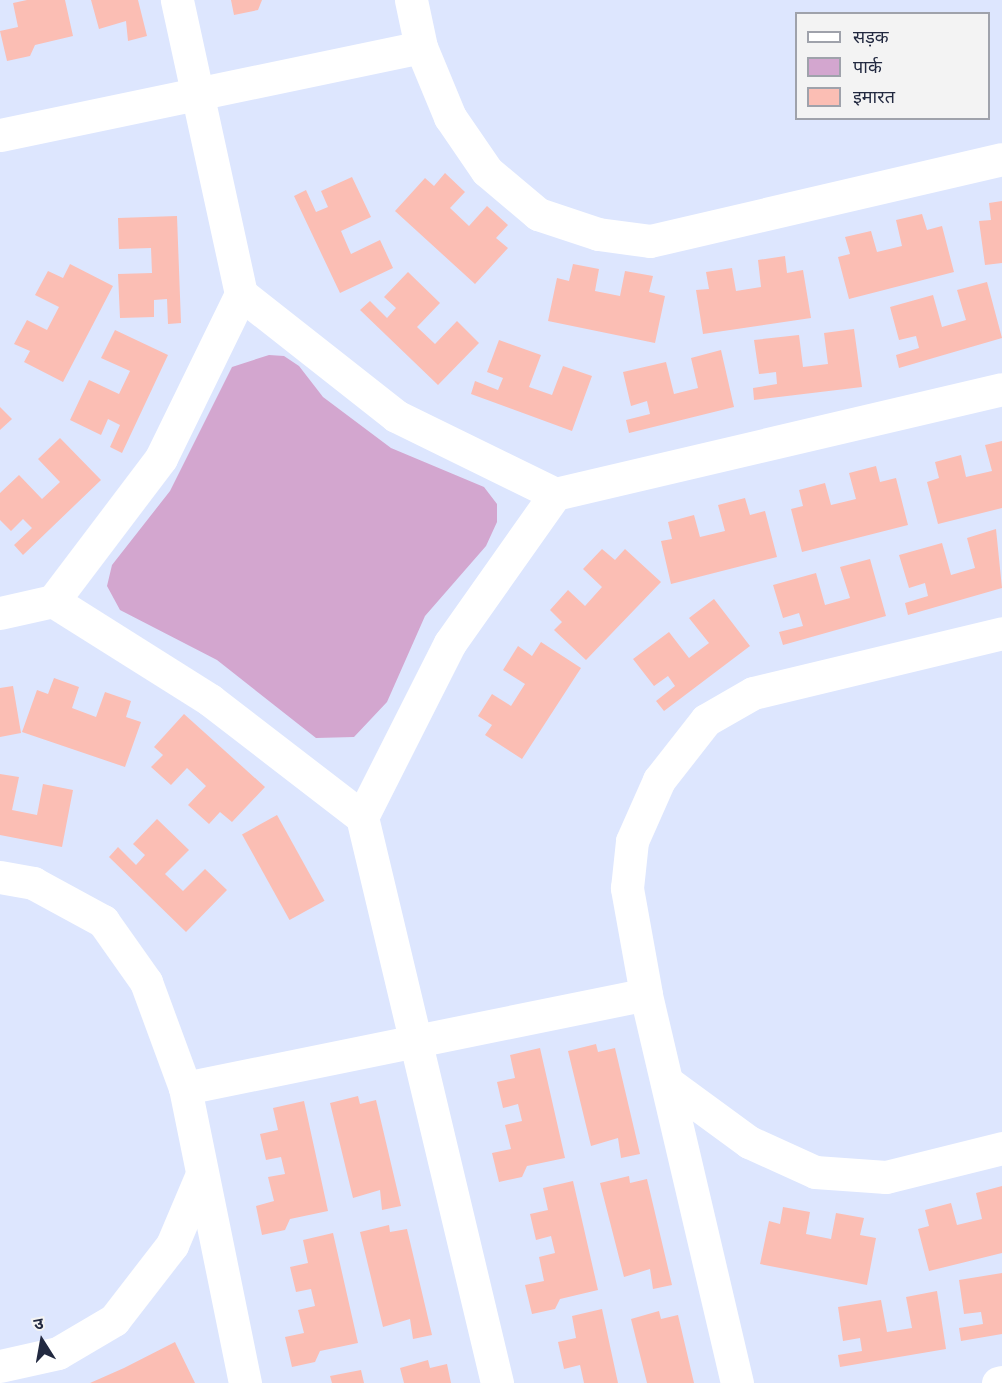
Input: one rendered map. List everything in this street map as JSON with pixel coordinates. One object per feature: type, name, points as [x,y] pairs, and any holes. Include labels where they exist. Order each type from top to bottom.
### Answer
[{"type":"street","points":[[0,613],[52,601],[161,458],[241,294],[177,0]]},
{"type":"street","points":[[411,0],[421,47],[450,117],[486,171],[538,214],[598,234],[650,241],[1002,159]]},
{"type":"street","points":[[0,135],[421,47]]},
{"type":"street","points":[[241,294],[396,416],[555,494],[1002,389]]},
{"type":"street","points":[[362,817],[450,643],[555,494]]},
{"type":"street","points":[[52,601],[210,700],[362,817],[419,1041],[497,1383]]},
{"type":"street","points":[[737,1383],[646,994],[627,888],[632,841],[659,780],[706,720],[753,693],[1002,633]]},
{"type":"street","points":[[0,877],[33,883],[104,921],[146,982],[185,1088],[245,1383]]},
{"type":"street","points":[[185,1088],[646,994]]},
{"type":"street","points":[[667,1082],[748,1142],[815,1172],[886,1177],[1002,1148]]},
{"type":"street","points":[[0,1366],[58,1353],[114,1320],[172,1245],[202,1174]]},
{"type":"green space","points":[[269,355],[284,356],[299,366],[323,397],[391,448],[484,487],[497,504],[497,522],[486,546],[425,616],[387,702],[354,737],[316,738],[217,660],[120,610],[107,586],[112,565],[170,491],[232,367]]},
{"type":"building","points":[[27,0],[65,0],[73,36],[35,45],[30,56],[7,61],[0,31],[18,27],[13,3]]},
{"type":"building","points":[[91,0],[138,0],[147,36],[128,41],[126,21],[99,29]]},
{"type":"building","points":[[231,0],[262,0],[258,10],[234,15]]},
{"type":"building","points":[[445,173],[465,192],[450,208],[469,226],[487,206],[508,225],[496,238],[508,248],[475,284],[395,211],[425,178],[434,186]]},
{"type":"building","points":[[352,177],[371,217],[341,231],[351,254],[380,240],[393,268],[340,293],[294,196],[306,190],[316,212],[328,207],[321,191]]},
{"type":"building","points":[[1002,201],[1002,263],[985,265],[979,221],[991,220],[989,203]]},
{"type":"building","points":[[922,214],[927,230],[942,226],[954,272],[849,299],[838,257],[850,254],[845,237],[871,231],[877,252],[902,246],[896,220]]},
{"type":"building","points":[[177,216],[181,323],[168,324],[167,299],[154,300],[154,317],[120,318],[118,274],[152,273],[151,248],[119,249],[118,218]]},
{"type":"building","points":[[785,256],[787,273],[803,270],[811,318],[703,334],[696,290],[709,289],[706,272],[732,268],[736,291],[761,287],[758,260]]},
{"type":"building","points":[[70,264],[113,286],[63,382],[24,362],[30,351],[14,344],[27,320],[47,330],[59,307],[35,295],[48,271],[63,278]]},
{"type":"building","points":[[573,264],[599,269],[595,291],[620,296],[625,271],[653,276],[649,292],[665,296],[655,343],[548,321],[557,278],[569,281]]},
{"type":"building","points":[[408,272],[440,303],[417,327],[435,344],[457,321],[479,343],[438,385],[360,310],[370,301],[387,318],[396,308],[384,297]]},
{"type":"building","points":[[987,282],[1002,338],[899,368],[896,355],[919,348],[916,336],[899,340],[890,307],[933,295],[942,327],[966,320],[957,290]]},
{"type":"building","points":[[854,329],[862,387],[754,400],[753,388],[777,384],[776,372],[759,374],[754,340],[799,335],[803,367],[828,364],[824,333]]},
{"type":"building","points":[[115,330],[168,355],[122,453],[110,447],[120,425],[108,419],[101,435],[70,420],[89,380],[119,394],[130,371],[101,358]]},
{"type":"building","points":[[499,340],[541,355],[529,387],[552,395],[563,366],[592,376],[572,431],[471,394],[475,381],[498,390],[503,378],[487,372]]},
{"type":"building","points":[[721,350],[734,407],[629,433],[626,420],[650,414],[647,401],[631,406],[623,372],[666,362],[674,394],[698,388],[691,358]]},
{"type":"building","points":[[0,407],[12,419],[0,430]]},
{"type":"building","points":[[60,438],[101,480],[23,555],[14,545],[32,528],[23,519],[11,531],[0,520],[0,493],[19,475],[42,499],[60,482],[38,459]]},
{"type":"building","points":[[1002,441],[1002,508],[938,524],[927,482],[939,478],[935,462],[961,455],[966,477],[992,471],[985,445]]},
{"type":"building","points":[[876,466],[880,482],[896,478],[908,525],[802,552],[791,509],[803,506],[799,490],[825,483],[831,505],[856,499],[849,473]]},
{"type":"building","points":[[745,498],[750,515],[765,511],[777,557],[671,584],[661,541],[672,539],[668,522],[694,515],[700,537],[725,531],[718,505]]},
{"type":"building","points":[[996,529],[1002,588],[908,615],[905,603],[928,596],[925,583],[909,588],[899,555],[942,543],[951,575],[975,568],[967,538]]},
{"type":"building","points":[[602,549],[615,560],[625,549],[661,582],[586,660],[554,630],[562,622],[550,610],[568,590],[585,606],[602,587],[583,569]]},
{"type":"building","points":[[870,559],[886,616],[783,645],[779,632],[803,626],[799,613],[783,618],[773,585],[816,573],[825,605],[850,598],[840,567]]},
{"type":"building","points":[[714,599],[750,646],[664,711],[656,701],[675,686],[668,676],[654,686],[633,659],[669,632],[689,658],[709,643],[689,618]]},
{"type":"building","points":[[541,642],[581,668],[522,759],[485,735],[492,725],[478,716],[492,694],[511,706],[525,684],[503,670],[518,646],[532,656]]},
{"type":"building","points":[[54,678],[79,687],[72,708],[96,717],[105,692],[131,701],[126,717],[141,722],[125,767],[22,732],[37,690],[48,694]]},
{"type":"building","points":[[13,686],[21,733],[0,737],[0,688]]},
{"type":"building","points":[[184,714],[265,787],[232,822],[220,812],[209,824],[188,805],[206,786],[187,768],[171,785],[151,767],[163,755],[154,747]]},
{"type":"building","points":[[0,774],[19,777],[12,810],[37,815],[43,784],[73,790],[62,847],[0,835]]},
{"type":"building","points":[[277,815],[325,901],[290,920],[242,834]]},
{"type":"building","points":[[157,819],[189,850],[165,874],[183,891],[205,869],[227,890],[186,932],[109,857],[118,847],[136,865],[145,855],[133,844]]},
{"type":"building","points":[[596,1044],[598,1052],[615,1048],[640,1154],[621,1158],[618,1138],[591,1146],[568,1051]]},
{"type":"building","points":[[540,1048],[565,1158],[527,1166],[522,1177],[499,1182],[492,1153],[511,1149],[505,1125],[522,1121],[518,1104],[503,1108],[497,1082],[515,1078],[510,1055]]},
{"type":"building","points":[[358,1096],[360,1104],[376,1100],[401,1206],[382,1210],[380,1190],[353,1198],[330,1103]]},
{"type":"building","points":[[304,1101],[328,1211],[290,1219],[285,1230],[262,1235],[256,1206],[274,1201],[268,1177],[285,1174],[281,1157],[266,1160],[260,1134],[278,1130],[273,1108]]},
{"type":"building","points":[[629,1176],[630,1183],[647,1179],[672,1285],[653,1289],[650,1269],[624,1277],[600,1183]]},
{"type":"building","points":[[573,1181],[598,1290],[560,1299],[555,1309],[532,1314],[525,1285],[544,1281],[539,1257],[555,1253],[551,1236],[536,1240],[530,1214],[548,1210],[543,1188]]},
{"type":"building","points":[[1002,1186],[1002,1253],[929,1271],[918,1229],[929,1226],[925,1210],[951,1203],[957,1225],[982,1219],[976,1193]]},
{"type":"building","points":[[783,1207],[810,1212],[806,1234],[831,1239],[836,1213],[864,1218],[860,1235],[876,1238],[867,1285],[760,1264],[769,1221],[780,1224]]},
{"type":"building","points":[[389,1225],[390,1232],[407,1229],[432,1335],[413,1339],[410,1319],[383,1327],[360,1232]]},
{"type":"building","points":[[333,1233],[358,1343],[320,1351],[315,1362],[292,1367],[285,1337],[304,1333],[298,1310],[315,1306],[311,1289],[296,1292],[290,1267],[308,1263],[303,1240]]},
{"type":"building","points":[[1002,1273],[1002,1334],[961,1341],[959,1328],[983,1324],[981,1312],[964,1314],[959,1280]]},
{"type":"building","points":[[937,1291],[946,1349],[840,1367],[838,1355],[862,1351],[860,1338],[843,1341],[838,1307],[881,1300],[887,1332],[912,1328],[906,1297]]},
{"type":"building","points":[[602,1309],[618,1383],[584,1383],[580,1365],[564,1369],[558,1342],[576,1338],[572,1316]]},
{"type":"building","points":[[659,1311],[661,1319],[678,1315],[694,1383],[647,1383],[631,1319]]},
{"type":"building","points":[[175,1342],[195,1383],[90,1383],[124,1368]]},
{"type":"building","points":[[428,1360],[430,1368],[447,1364],[451,1383],[404,1383],[400,1368]]},
{"type":"building","points":[[361,1370],[364,1383],[332,1383],[330,1376]]}]
